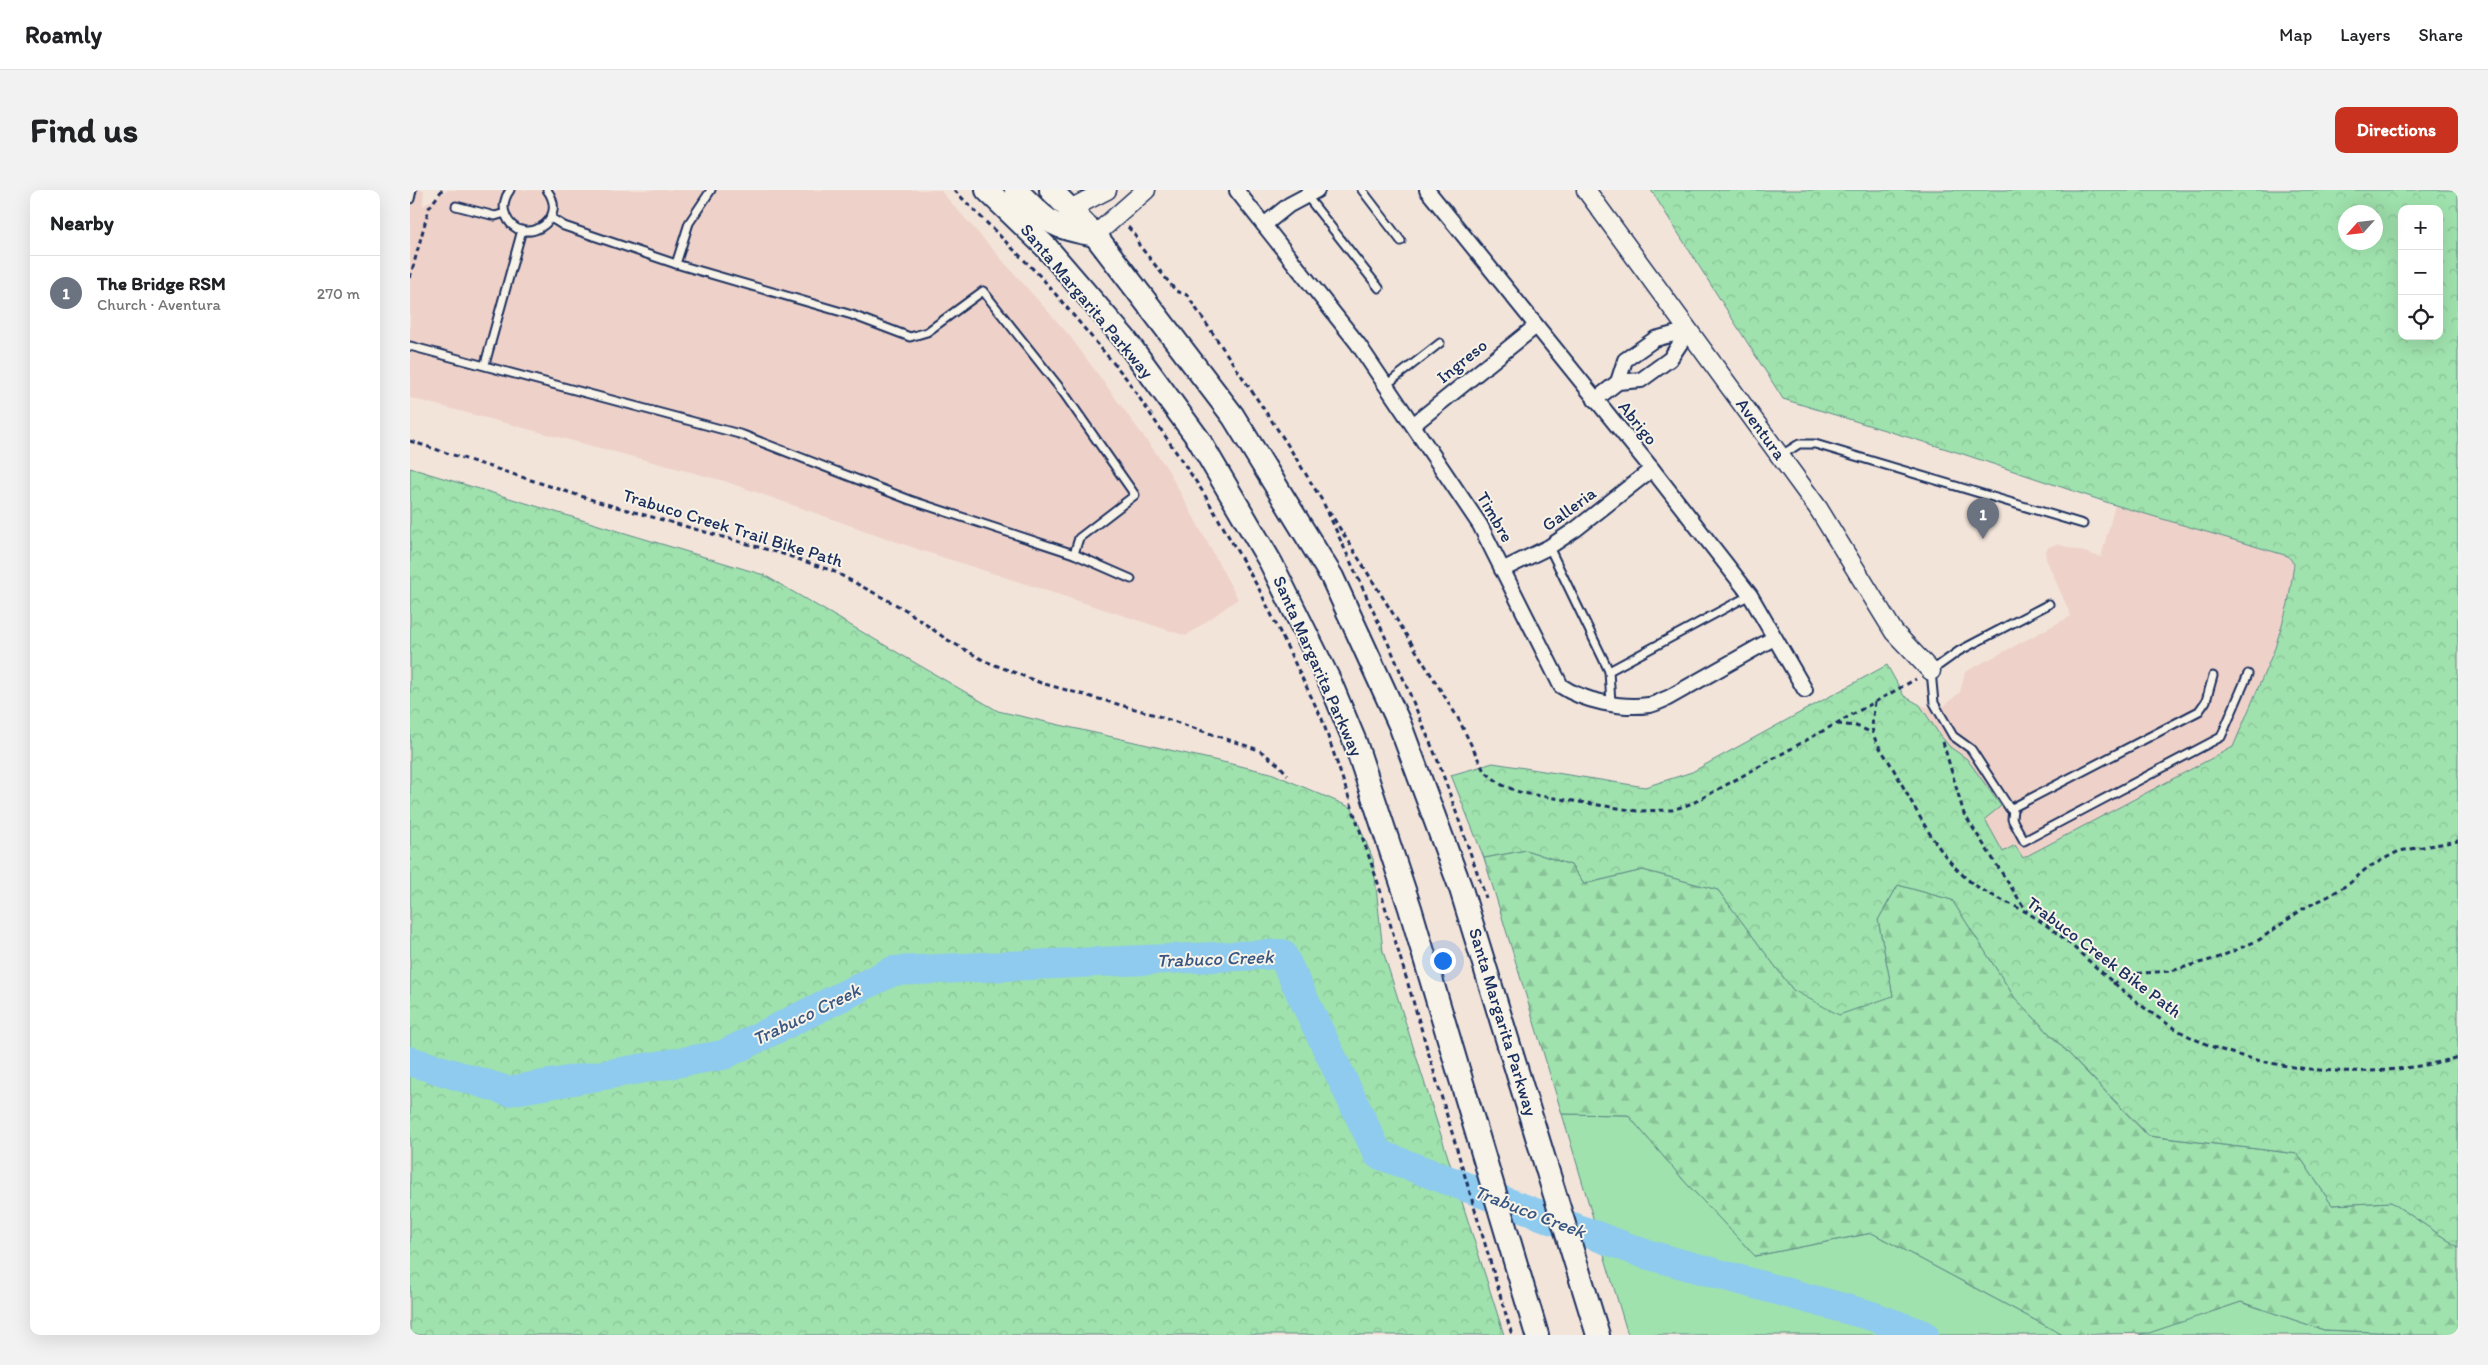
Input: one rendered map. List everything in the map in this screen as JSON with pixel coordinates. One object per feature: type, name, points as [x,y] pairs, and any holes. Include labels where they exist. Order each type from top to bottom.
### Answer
[{"type":"main road","name":"Santa Margarita Parkway","points":[[987,190],[1046,247],[1125,339],[1199,440],[1271,562],[1330,682],[1355,742],[1410,908],[1537,1335]]},
{"type":"main road","points":[[1016,190],[1048,222],[1063,229],[1095,234]]},
{"type":"main road","name":"Santa Margarita Parkway","points":[[1051,190],[1095,234],[1233,416],[1332,577],[1400,725],[1461,889],[1598,1335]]},
{"type":"street","points":[[1070,209],[1107,190]]},
{"type":"street","points":[[1095,234],[1146,190]]},
{"type":"street","name":"Abrigo","points":[[1427,190],[1652,469],[1750,595],[1805,690]]},
{"type":"street","name":"Aventura","points":[[1586,190],[1818,508],[1894,632],[1931,671]]},
{"type":"street","name":"Timbre","points":[[1237,191],[1358,344],[1480,525],[1561,686],[1572,694],[1611,703],[1651,705],[1668,698],[1774,638]]},
{"type":"street","points":[[1264,225],[1312,193]]},
{"type":"street","name":"Ingreso","points":[[1413,424],[1536,326]]},
{"type":"street","points":[[1618,382],[1625,360],[1655,339],[1689,330]]},
{"type":"street","points":[[1595,400],[1618,382],[1641,380],[1656,370],[1670,359],[1689,330]]},
{"type":"street","name":"Galleria","points":[[1502,570],[1549,547],[1576,529],[1652,469]]},
{"type":"lane","points":[[410,199],[412,190]]},
{"type":"lane","points":[[510,190],[505,198],[505,213],[514,227],[522,230],[538,229],[551,218],[553,204],[547,190]]},
{"type":"lane","points":[[676,264],[689,224],[711,190]]},
{"type":"lane","points":[[1362,190],[1401,241]]},
{"type":"lane","points":[[1312,193],[1379,288]]},
{"type":"lane","points":[[456,206],[495,216],[505,213]]},
{"type":"lane","points":[[551,218],[564,226],[676,264],[852,315],[910,337],[927,332],[983,291],[1063,392],[1134,495],[1079,538],[1074,554]]},
{"type":"lane","points":[[485,364],[522,230]]},
{"type":"lane","points":[[1386,385],[1440,343]]},
{"type":"lane","points":[[410,346],[485,364],[742,435],[910,500],[1074,554],[1131,579]]},
{"type":"lane","points":[[1780,456],[1800,444],[1815,444],[2083,524]]},
{"type":"lane","points":[[1549,547],[1609,671],[1611,703]]},
{"type":"lane","points":[[1609,671],[1750,595]]},
{"type":"lane","points":[[2013,809],[2008,806],[1971,749],[1953,736],[1934,703],[1931,671],[1959,651],[2049,604]]},
{"type":"lane","points":[[2013,809],[2012,820],[2024,841],[2221,737],[2248,674]]},
{"type":"lane","points":[[2013,809],[2199,711],[2206,701],[2213,676]]},
{"type":"path","points":[[410,278],[429,208],[442,190]]},
{"type":"path","points":[[954,190],[1042,278],[1126,378],[1204,492],[1259,589],[1322,720],[1379,886],[1512,1335]]},
{"type":"path","name":"Trabuco Creek Trail Bike Path","points":[[410,441],[599,502],[833,571],[890,601],[946,639],[985,661],[1040,683],[1146,712],[1259,750],[1279,765],[1288,776]]},
{"type":"path","points":[[1836,724],[1856,726],[1872,733],[1875,702]]},
{"type":"path","name":"Trabuco Creek Bike Path","points":[[1872,733],[1936,842],[1953,866],[1974,884],[2028,912],[2062,937],[2113,984],[2154,1016],[2189,1037],[2222,1050],[2267,1062],[2322,1070],[2365,1071],[2412,1066],[2458,1057]]},
{"type":"path","points":[[1953,736],[1943,742],[1964,814],[2028,912]]},
{"type":"path","points":[[2113,984],[2128,974],[2171,971],[2216,958],[2259,940],[2304,908],[2329,896],[2350,883],[2367,868],[2399,851],[2458,841]]},
{"type":"shaded area","points":[[410,190],[424,190],[423,206],[448,190],[940,190],[1069,335],[1167,468],[1238,599],[1186,636],[917,549],[724,481],[410,398]]},
{"type":"shaded area","points":[[2115,505],[2288,556],[2294,564],[2288,604],[2275,648],[2233,747],[2022,858],[2015,845],[2003,852],[1985,819],[2000,806],[1967,759],[1950,747],[1920,705],[1931,708],[1944,706],[1960,692],[1965,672],[2071,616],[2045,553],[2048,547],[2057,544],[2101,557]]},
{"type":"green space","points":[[1651,190],[2458,190],[2458,1247],[2391,1202],[2332,1205],[2298,1154],[2149,1136],[2015,998],[1952,900],[1898,885],[1878,920],[1893,996],[1839,1015],[1793,990],[1718,890],[1643,870],[1584,884],[1571,865],[1526,850],[1484,858],[1451,775],[1493,763],[1645,787],[1692,772],[1887,665],[1904,696],[1920,705],[1939,734],[1950,747],[1967,759],[2001,806],[1985,819],[2003,852],[2015,845],[2023,858],[2233,747],[2275,648],[2288,604],[2294,564],[2288,556],[2115,505],[1963,454],[1783,399]]},
{"type":"green space","points":[[410,468],[764,575],[998,711],[1271,773],[1352,808],[1373,859],[1383,951],[1504,1335],[410,1335]]},
{"type":"green space","points":[[1526,850],[1571,865],[1584,884],[1643,870],[1718,890],[1793,990],[1893,996],[1878,920],[1898,885],[1952,900],[2015,998],[2148,1136],[2298,1154],[2332,1205],[2391,1202],[2458,1247],[2458,1335],[2399,1335],[2399,1333],[2324,1330],[2241,1302],[2149,1333],[2063,1335],[1872,1233],[1755,1256],[1686,1183],[1628,1115],[1562,1114],[1484,858]]},
{"type":"green space","points":[[1562,1114],[1628,1115],[1686,1183],[1755,1256],[1872,1233],[2063,1335],[1628,1335]]},
{"type":"green space","points":[[2241,1302],[2324,1330],[2399,1333],[2399,1335],[2139,1335]]},
{"type":"waterway","name":"Trabuco Creek","points":[[410,1061],[508,1091],[723,1055],[893,971],[1282,954],[1378,1154],[1642,1253],[1872,1316],[1924,1335]]},
{"type":"place","name":"The Bridge RSM","points":[[1983,539]]}]
